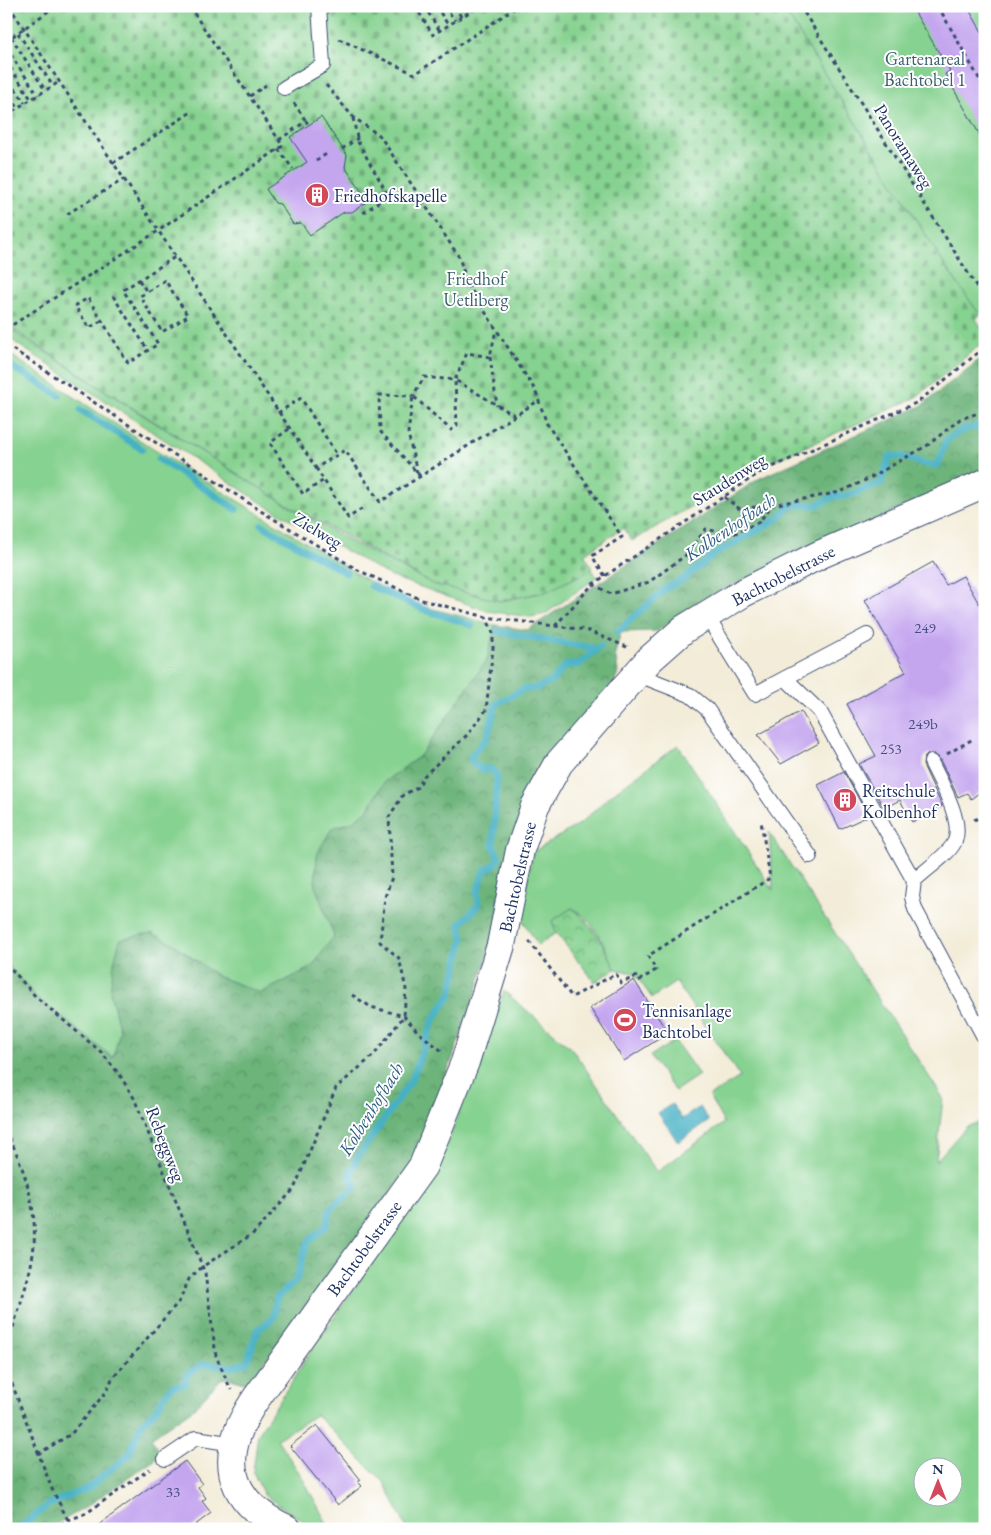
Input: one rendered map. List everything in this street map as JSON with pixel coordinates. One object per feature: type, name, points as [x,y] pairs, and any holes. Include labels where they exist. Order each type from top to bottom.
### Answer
[{"type":"street","name":"Bachtobelstrasse","points":[[287,1529],[259,1514],[244,1496],[236,1483],[232,1468],[234,1444],[245,1416],[423,1166],[459,1081],[501,945],[520,850],[535,806],[559,763],[642,667],[672,638],[706,615],[743,593],[819,555],[985,483]]},
{"type":"lane","points":[[284,88],[323,65],[319,6]]},
{"type":"lane","points":[[706,615],[755,694],[867,634]]},
{"type":"lane","points":[[642,667],[699,702],[712,717],[810,856]]},
{"type":"lane","points":[[785,678],[820,712],[914,881],[912,898],[916,909],[985,1039]]},
{"type":"lane","points":[[914,881],[949,850],[956,841],[957,834],[953,812],[931,762]]},
{"type":"lane","points":[[165,1459],[196,1438],[234,1444]]},
{"type":"path","points":[[9,6],[348,518],[363,508]]},
{"type":"path","points":[[6,330],[158,231],[283,146],[189,6]]},
{"type":"path","points":[[415,6],[433,35],[478,7]]},
{"type":"path","points":[[424,6],[440,31]]},
{"type":"path","points":[[436,6],[448,25]]},
{"type":"path","points":[[445,6],[455,21]]},
{"type":"path","points":[[455,6],[462,17]]},
{"type":"path","points":[[467,6],[470,11]]},
{"type":"path","points":[[321,36],[342,40],[416,74],[518,6]]},
{"type":"path","name":"Panoramaweg","points":[[800,6],[985,300]]},
{"type":"path","points":[[938,6],[985,89]]},
{"type":"path","points":[[6,41],[50,10]]},
{"type":"path","points":[[18,33],[53,86]]},
{"type":"path","points":[[11,37],[45,90]]},
{"type":"path","points":[[6,48],[38,95]]},
{"type":"path","points":[[6,61],[31,99]]},
{"type":"path","points":[[6,75],[25,103]]},
{"type":"path","points":[[250,96],[277,78],[284,88],[326,85],[353,117],[380,136],[458,256],[468,285],[535,390],[547,424],[622,537],[592,556],[605,576]]},
{"type":"path","points":[[6,115],[59,82]]},
{"type":"path","points":[[6,90],[18,108]]},
{"type":"path","points":[[6,106],[10,112]]},
{"type":"path","points":[[279,140],[307,123],[298,108]]},
{"type":"path","points":[[113,163],[193,111]]},
{"type":"path","points":[[353,117],[358,138],[388,195],[362,214]]},
{"type":"path","points":[[342,149],[358,138]]},
{"type":"path","points":[[278,149],[293,169]]},
{"type":"path","points":[[316,161],[328,153]]},
{"type":"path","points":[[66,214],[124,179]]},
{"type":"path","points":[[101,321],[89,328],[75,306],[88,298],[128,363],[158,344],[123,290],[175,257]]},
{"type":"path","points":[[139,280],[147,292]]},
{"type":"path","points":[[165,280],[188,316],[162,332],[140,296],[147,292],[165,280]]},
{"type":"path","points":[[113,296],[148,350]]},
{"type":"path","points":[[496,329],[490,357],[498,406]]},
{"type":"path","name":"Zielweg","points":[[6,344],[264,514],[358,570],[422,600],[486,617],[601,634],[642,667]]},
{"type":"path","name":"Staudenweg","points":[[555,626],[593,584],[759,473],[918,402],[985,347]]},
{"type":"path","points":[[418,475],[380,431],[379,395],[413,396],[451,430],[457,425],[455,380],[467,353],[490,357]]},
{"type":"path","points":[[418,475],[408,433],[413,396],[424,377],[455,380],[514,416]]},
{"type":"path","points":[[278,413],[301,398],[337,455]]},
{"type":"path","points":[[316,468],[345,450],[380,502],[418,475],[538,401]]},
{"type":"path","points":[[724,497],[740,510],[840,492],[928,444],[960,419],[985,411]]},
{"type":"path","points":[[289,429],[270,443],[303,494],[324,480]]},
{"type":"path","points":[[593,584],[611,594],[648,582],[686,555],[706,529],[731,535],[759,522],[772,505]]},
{"type":"path","points":[[38,1454],[71,1434],[106,1392],[112,1380],[180,1300],[189,1280],[202,1267],[254,1233],[294,1190],[336,1088],[374,1055],[404,1016],[406,989],[399,958],[380,942],[385,898],[392,877],[389,817],[403,795],[418,787],[424,776],[468,734],[486,710],[493,633],[486,617]]},
{"type":"path","points":[[931,762],[973,739]]},
{"type":"path","points":[[507,912],[572,997],[616,974],[622,983],[637,976],[640,980],[656,970],[648,956],[770,878],[760,818],[764,790]]},
{"type":"path","name":"Rebeggweg","points":[[6,963],[36,997],[101,1052],[119,1074],[134,1098],[202,1267],[208,1291],[216,1356],[224,1379]]},
{"type":"path","points":[[352,996],[371,1007],[404,1016],[418,1032],[440,1050]]},
{"type":"path","points":[[6,1131],[24,1171],[34,1217],[33,1253],[6,1350]]},
{"type":"path","points":[[6,1368],[52,1489],[68,1520]]},
{"type":"path","points":[[54,1529],[68,1520],[86,1514],[165,1459]]},
{"type":"green space","name":"Friedhof Uetliberg","points":[[6,6],[782,6],[944,264],[980,315],[976,319],[985,333],[985,341],[915,398],[755,469],[632,541],[623,528],[584,554],[593,569],[545,592],[499,601],[433,584],[279,500],[104,390],[10,327],[6,322]]},
{"type":"green space","name":"Gartenareal Bachtobel 1","points":[[782,6],[985,6],[985,310],[979,314],[944,264]]},
{"type":"green space","points":[[13,331],[136,411],[279,500],[344,538],[433,584],[501,601],[545,592],[591,569],[597,577],[545,614],[531,617],[487,611],[390,576],[265,505],[17,344],[6,335]]},
{"type":"green space","points":[[6,352],[158,452],[367,580],[422,606],[495,625],[487,660],[420,756],[384,782],[368,810],[352,822],[332,828],[317,854],[315,886],[334,936],[312,967],[261,993],[217,976],[171,942],[110,992],[120,1031],[113,1058],[36,997],[6,963]]},
{"type":"green space","points":[[985,355],[985,470],[704,598],[657,631],[621,632],[615,653],[618,672],[614,683],[552,754],[472,1005],[414,1162],[248,1384],[227,1378],[221,1379],[194,1408],[151,1438],[162,1455],[83,1509],[48,1529],[6,1529],[6,963],[36,997],[113,1058],[120,1031],[110,992],[114,962],[120,939],[151,933],[171,942],[217,976],[261,993],[312,967],[334,936],[315,886],[317,854],[332,828],[352,822],[368,810],[384,782],[420,756],[487,660],[495,625],[527,630],[760,478],[921,406]]},
{"type":"green space","points":[[678,745],[773,890],[769,832],[943,1098],[936,1161],[966,1127],[985,1120],[985,1517],[972,1529],[407,1529],[384,1482],[316,1415],[277,1439],[302,1477],[329,1527],[306,1523],[264,1495],[253,1472],[258,1434],[313,1348],[438,1168],[504,991],[572,1049],[657,1172],[724,1123],[709,1096],[740,1077],[676,982],[652,998],[634,973],[615,969],[593,927],[572,908],[552,921],[556,933],[538,945],[520,916],[533,852],[581,823],[611,795]]},
{"type":"green space","points":[[572,908],[586,921],[597,936],[607,951],[615,969],[595,982],[556,933],[552,921]]},
{"type":"green space","points":[[675,1041],[699,1075],[675,1091],[650,1056]]},
{"type":"water","points":[[672,1104],[682,1119],[700,1107],[709,1121],[678,1142],[658,1113]]},
{"type":"building","points":[[911,6],[967,6],[985,37],[985,144],[945,74],[950,71]]},
{"type":"building","name":"Friedhofskapelle","points":[[321,117],[347,155],[345,167],[368,201],[352,212],[344,212],[310,235],[301,223],[293,224],[280,204],[275,203],[266,189],[307,162],[290,137]]},
{"type":"building","points":[[933,562],[946,585],[963,576],[985,614],[985,788],[971,799],[967,793],[958,797],[939,758],[935,754],[928,754],[924,758],[923,765],[942,806],[912,822],[900,800],[884,808],[859,764],[876,756],[847,704],[906,672],[865,600]]},
{"type":"building","points":[[801,711],[819,743],[781,764],[758,735]]},
{"type":"building","name":"Reitschule Kolbenhof","points":[[844,772],[868,816],[840,829],[818,785]]},
{"type":"building","name":"Tennisanlage Bachtobel","points":[[634,980],[668,1033],[624,1061],[590,1008]]},
{"type":"building","points":[[317,1425],[361,1480],[358,1482],[362,1486],[338,1505],[290,1446]]},
{"type":"building","points":[[185,1461],[202,1484],[198,1487],[206,1498],[202,1501],[211,1513],[190,1529],[93,1529]]},
{"type":"waterway","points":[[6,363],[59,395]]},
{"type":"waterway","points":[[81,410],[142,449]]},
{"type":"waterway","name":"Kolbenhofbach","points":[[617,632],[665,589],[682,580],[715,554],[779,518],[791,505],[817,505],[835,496],[847,496],[881,483],[890,456],[938,465],[946,440],[964,429],[977,427],[985,421]]},
{"type":"waterway","points":[[159,459],[236,509]]},
{"type":"waterway","points":[[262,525],[346,573]]},
{"type":"waterway","points":[[371,586],[425,610],[472,625]]},
{"type":"waterway","points":[[497,631],[597,649]]},
{"type":"waterway","name":"Kolbenhofbach","points":[[18,1529],[49,1504],[88,1488],[129,1455],[142,1423],[153,1413],[171,1387],[185,1384],[187,1374],[204,1364],[232,1367],[247,1362],[257,1331],[273,1318],[277,1297],[296,1281],[307,1243],[327,1225],[330,1209],[355,1187],[350,1174],[357,1158],[412,1079],[433,1021],[451,993],[463,939],[460,924],[479,905],[477,893],[484,871],[493,866],[499,858],[493,845],[497,776],[491,768],[483,770],[472,762],[471,756],[487,738],[496,704],[524,689],[537,688],[552,681],[566,665],[578,665],[601,646]]},
{"type":"place","name":"Friedhofskapelle","points":[[317,195]]},
{"type":"place","name":"Reitschule Kolbenhof","points":[[845,800]]},
{"type":"place","name":"Tennisanlage Bachtobel","points":[[625,1020]]}]
